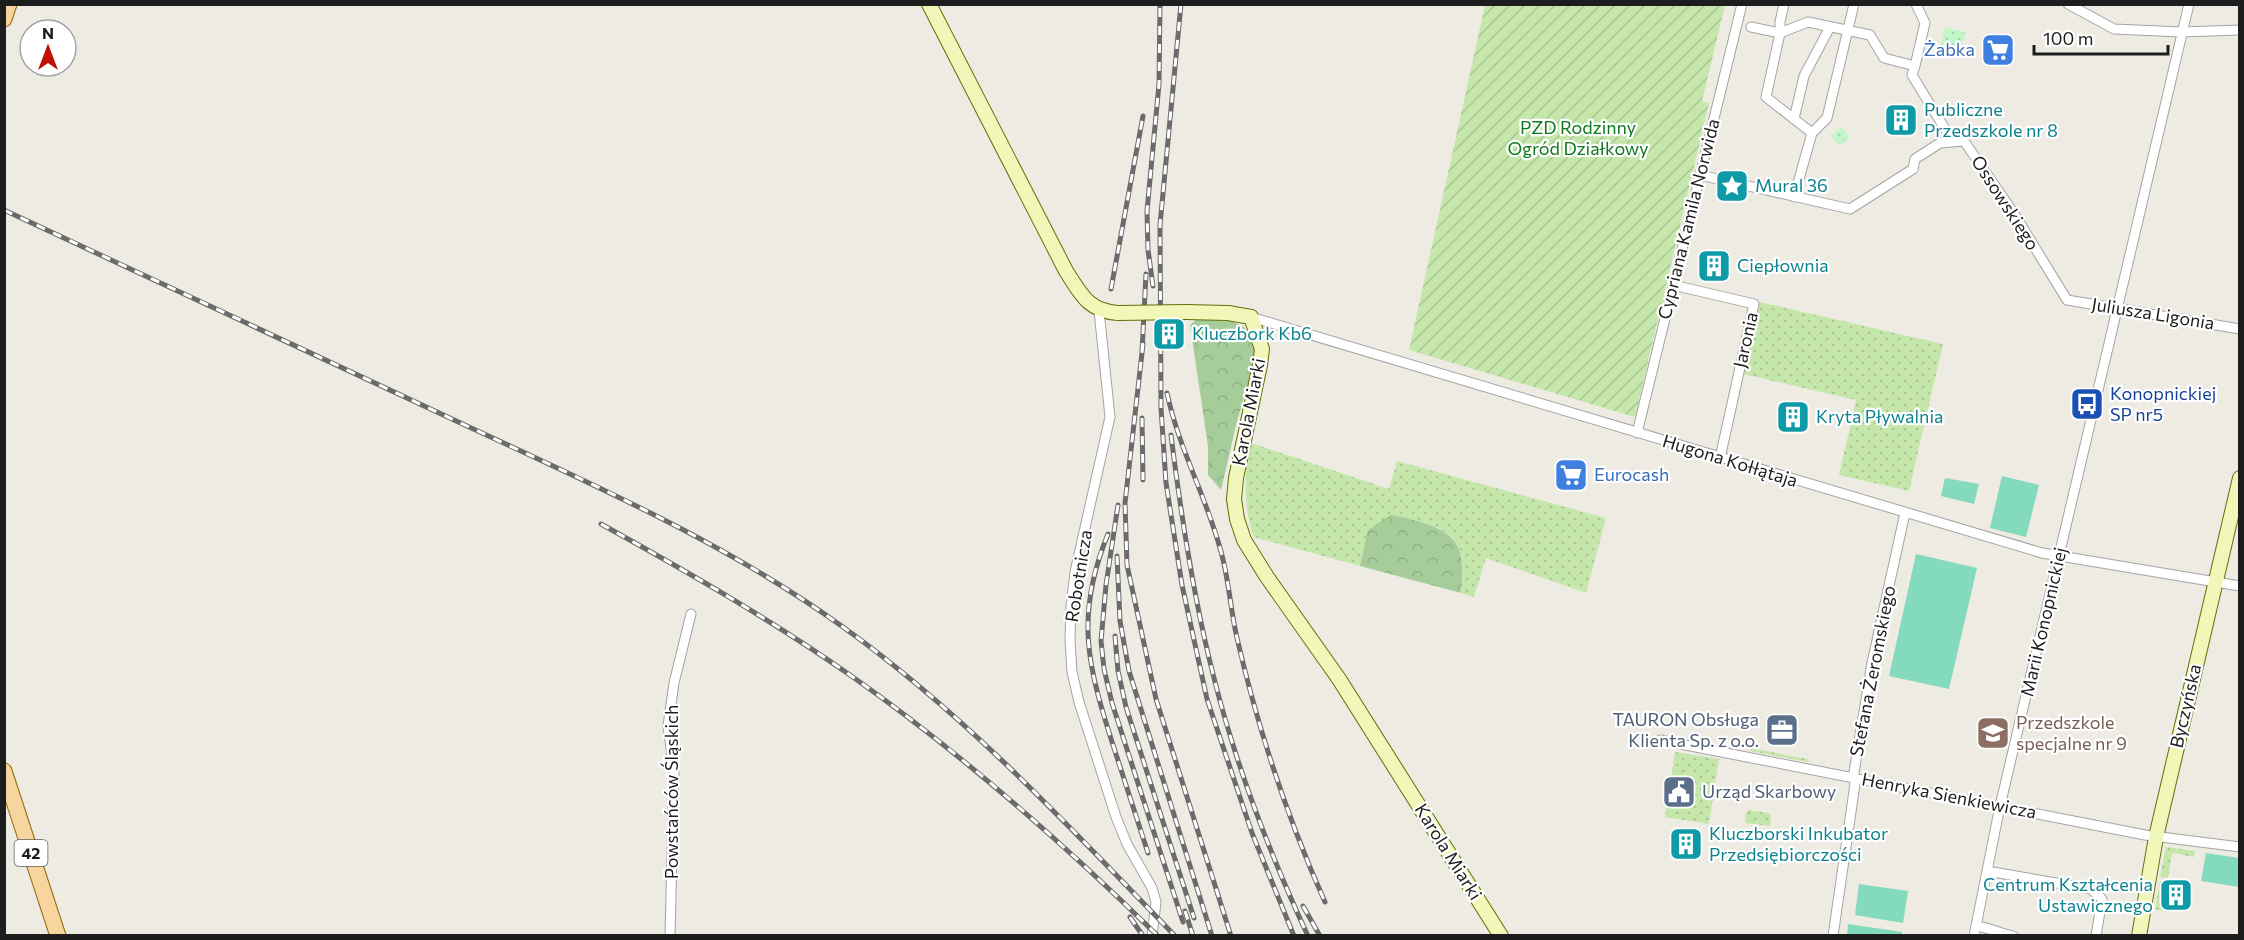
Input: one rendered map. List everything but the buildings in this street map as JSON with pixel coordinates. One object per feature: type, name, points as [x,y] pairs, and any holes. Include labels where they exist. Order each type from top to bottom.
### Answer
[{"type":"main road","points":[[4,19],[9,4]]},
{"type":"main road","name":"42","points":[[4,771],[58,936]]},
{"type":"street","points":[[929,4],[1066,271],[1086,301],[1099,311],[1118,313],[1228,313],[1251,317]]},
{"type":"street","name":"Cypriana Kamila Norwida","points":[[1637,433],[1742,4]]},
{"type":"street","points":[[1784,4],[1766,97],[1812,133]]},
{"type":"street","points":[[1794,197],[1812,133],[1827,118],[1854,4]]},
{"type":"street","points":[[1916,4],[1925,23],[1912,75],[1953,142]]},
{"type":"street","points":[[2068,4],[2114,29],[2182,32],[2240,30]]},
{"type":"street","points":[[2117,309],[2189,4]]},
{"type":"street","points":[[1751,27],[1780,33],[1808,22],[1870,35],[1884,58],[1915,66]]},
{"type":"street","points":[[1794,119],[1804,76],[1830,27]]},
{"type":"street","name":"Ossowskiego","points":[[1700,175],[1850,209],[1913,169],[1915,159],[1940,143],[1964,141],[2013,212],[2067,300]]},
{"type":"street","name":"Jaronia","points":[[1673,285],[1754,304],[1720,458]]},
{"type":"street","name":"Juliusza Ligonia","points":[[2067,300],[2240,329]]},
{"type":"street","name":"Marii Konopnickiej","points":[[1975,931],[2000,806],[2117,309]]},
{"type":"street","name":"Robotnicza","points":[[1099,311],[1110,398],[1110,417],[1108,435],[1075,572],[1070,640],[1072,672],[1079,702],[1116,818],[1127,844],[1152,888],[1156,902],[1152,936]]},
{"type":"street","name":"Hugona Kołłątaja","points":[[1251,317],[2059,557],[2240,586]]},
{"type":"street","name":"Karola Miarki","points":[[1251,317],[1262,349],[1236,478],[1234,499],[1237,519],[1245,540],[1267,577],[1339,679],[1501,936]]},
{"type":"street","name":"Byczyńska","points":[[2139,936],[2156,837],[2240,478]]},
{"type":"street","name":"Stefana Żeromskiego","points":[[1833,936],[1872,663],[1905,513]]},
{"type":"street","name":"Powstańców Śląskich","points":[[670,936],[674,771],[668,726],[674,683],[691,614]]},
{"type":"street","name":"Henryka Sienkiewicza","points":[[1660,740],[2156,837],[2240,847]]},
{"type":"street","points":[[1987,871],[2091,890],[2102,899],[2096,936]]},
{"type":"street","points":[[1975,931],[1997,930],[2002,934],[2013,936]]},
{"type":"green space","name":"PZD Rodzinny Ogród Działkowy","points":[[1485,5],[1725,5],[1702,101],[1709,103],[1635,417],[1409,350]]},
{"type":"green space","points":[[1945,28],[1965,32],[1960,52],[1940,48]]},
{"type":"green space","points":[[1841,127],[1850,137],[1839,146],[1831,136]]},
{"type":"green space","points":[[1759,302],[1943,344],[1909,491],[1839,475],[1856,400],[1743,374]]},
{"type":"green space","points":[[1199,317],[1229,320],[1244,327],[1254,339],[1255,360],[1236,425],[1221,490],[1208,475],[1208,446],[1190,325]]},
{"type":"green space","points":[[1248,442],[1389,489],[1397,461],[1606,518],[1586,593],[1486,558],[1474,597],[1461,593],[1461,558],[1458,546],[1453,539],[1447,533],[1429,525],[1399,517],[1391,516],[1369,530],[1360,566],[1254,537],[1246,501]]},
{"type":"green space","points":[[2002,476],[2039,485],[2026,537],[1990,528]]},
{"type":"green space","points":[[1945,478],[1979,484],[1974,504],[1941,496]]},
{"type":"green space","points":[[1391,515],[1429,525],[1447,534],[1453,540],[1461,558],[1461,593],[1360,566],[1368,530]]},
{"type":"green space","points":[[1916,554],[1977,568],[1949,689],[1889,676]]},
{"type":"green space","points":[[1750,748],[1807,759],[1809,761],[1750,751]]},
{"type":"green space","points":[[1675,752],[1719,759],[1709,824],[1665,817]]},
{"type":"green space","points":[[1749,810],[1769,813],[1770,826],[1745,823],[1746,812]]},
{"type":"green space","points":[[2166,847],[2195,851],[2194,857],[2172,853],[2168,878],[2160,877]]},
{"type":"green space","points":[[2206,853],[2239,858],[2239,887],[2201,881]]},
{"type":"green space","points":[[2160,881],[2167,882],[2163,907],[2168,908],[2167,912],[2155,909]]},
{"type":"green space","points":[[1859,884],[1908,891],[1903,923],[1855,915]]},
{"type":"green space","points":[[1848,924],[1902,932],[1902,935],[1847,935]]},
{"type":"railway","points":[[1153,286],[1148,250],[1147,211],[1159,84],[1160,4]]},
{"type":"railway","points":[[1181,4],[1160,225],[1161,408],[1166,483],[1182,585],[1207,699],[1252,833],[1294,936]]},
{"type":"railway","points":[[1111,289],[1143,116]]},
{"type":"railway","points":[[4,210],[612,494],[707,542],[799,597],[843,627],[932,697],[1016,774],[1175,936]]},
{"type":"railway","points":[[1142,352],[1146,274]]},
{"type":"railway","points":[[1143,344],[1125,503],[1127,565],[1156,699],[1231,936]]},
{"type":"railway","points":[[1167,393],[1178,433],[1220,548],[1237,638],[1264,739],[1298,838],[1325,902]]},
{"type":"railway","points":[[1142,418],[1143,480]]},
{"type":"railway","points":[[1171,435],[1194,585],[1222,707],[1254,807],[1308,936]]},
{"type":"railway","points":[[1118,505],[1106,585],[1101,641],[1104,669],[1112,703],[1183,922]]},
{"type":"railway","points":[[601,524],[758,615],[820,654],[891,704],[970,766],[1047,832],[1158,936]]},
{"type":"railway","points":[[1108,534],[1097,564],[1091,591],[1088,642],[1097,692],[1148,853]]},
{"type":"railway","points":[[1117,556],[1120,621],[1129,671],[1212,936]]},
{"type":"railway","points":[[1115,636],[1118,671],[1126,707],[1194,918]]},
{"type":"railway","points":[[1303,906],[1320,936]]},
{"type":"railway","points":[[1185,911],[1193,936]]},
{"type":"railway","points":[[1130,917],[1143,936]]},
{"type":"place","name":"Żabka","points":[[1998,50]]},
{"type":"place","name":"Publiczne Przedszkole nr 8","points":[[1901,120]]},
{"type":"place","name":"Mural 36","points":[[1732,186]]},
{"type":"place","name":"Ciepłownia","points":[[1714,266]]},
{"type":"place","name":"Kluczbork Kb6","points":[[1169,334]]},
{"type":"place","name":"Konopnickiej SP nr5","points":[[2087,404]]},
{"type":"place","name":"Kryta Pływalnia","points":[[1793,417]]},
{"type":"place","name":"Eurocash","points":[[1571,475]]},
{"type":"place","name":"TAURON Obsługa Klienta Sp. z o.o.","points":[[1782,730]]},
{"type":"place","name":"Przedszkole specjalne nr 9","points":[[1993,733]]},
{"type":"place","name":"Urząd Skarbowy","points":[[1679,792]]},
{"type":"place","name":"Kluczborski Inkubator Przedsiębiorczości","points":[[1686,844]]},
{"type":"place","name":"Centrum Kształcenia Ustawicznego","points":[[2176,895]]}]
